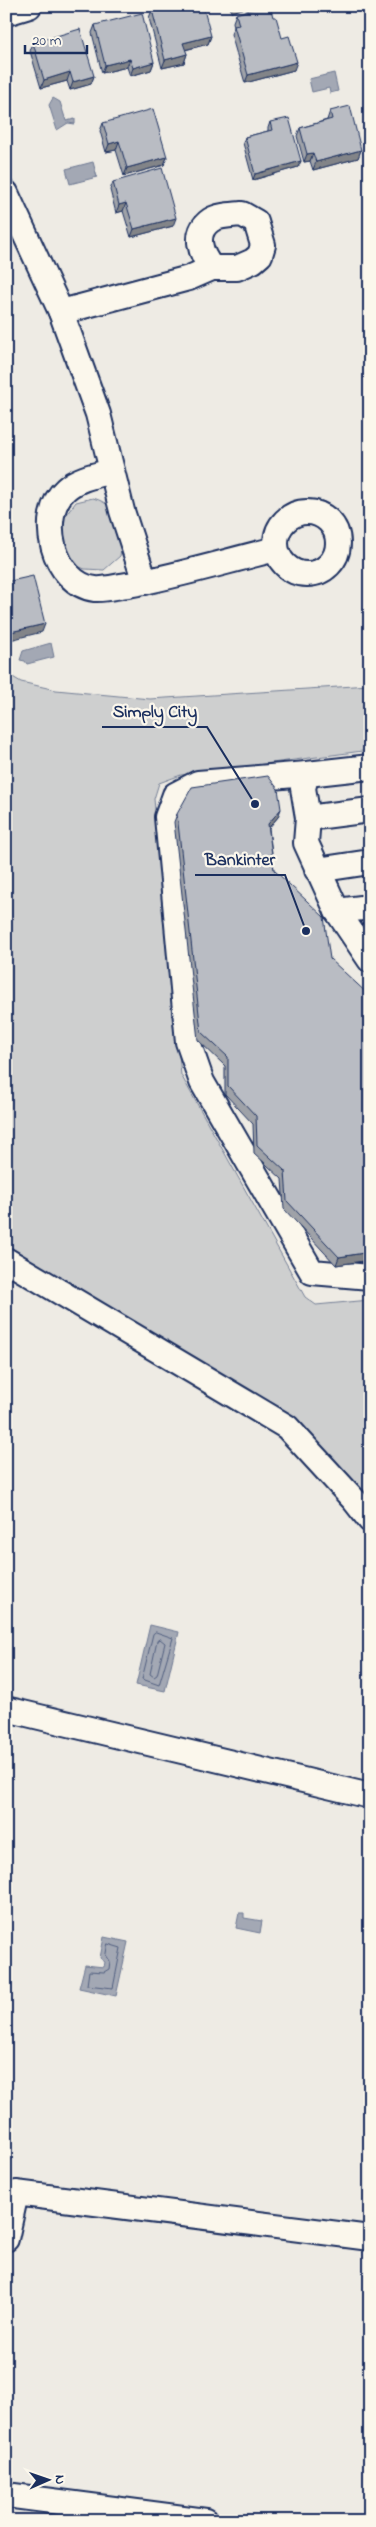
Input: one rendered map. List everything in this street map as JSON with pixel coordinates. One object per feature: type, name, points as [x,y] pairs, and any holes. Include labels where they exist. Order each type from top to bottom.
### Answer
[{"type":"street","points":[[6,13],[29,6]]},
{"type":"street","points":[[6,194],[61,312],[98,414],[112,471],[145,582]]},
{"type":"street","points":[[61,312],[189,278],[212,268]]},
{"type":"street","points":[[112,471],[84,479],[66,489],[57,502],[52,523],[52,542],[57,560],[66,575],[80,585],[95,589],[145,582],[276,549]]},
{"type":"street","points":[[370,767],[198,783],[174,795],[167,817],[188,1042],[202,1082],[312,1272],[370,1277]]},
{"type":"street","points":[[307,774],[303,788],[308,818],[306,844],[337,911],[370,960]]},
{"type":"street","points":[[308,818],[370,810]]},
{"type":"street","points":[[317,870],[370,862]]},
{"type":"street","points":[[337,911],[370,907]]},
{"type":"street","points":[[6,1260],[287,1426],[356,1501],[370,1520]]},
{"type":"street","points":[[6,1709],[370,1796]]},
{"type":"street","points":[[6,2239],[16,2193],[370,2238]]},
{"type":"street","points":[[6,2495],[206,2521]]},
{"type":"shaded area","points":[[93,498],[110,507],[119,520],[121,528],[120,556],[104,570],[85,569],[77,566],[67,554],[64,539],[63,519],[76,502]]},
{"type":"shaded area","points":[[6,673],[21,682],[56,690],[150,699],[370,685],[370,750],[181,775],[159,783],[154,799],[181,1075],[305,1297],[316,1305],[370,1300],[370,1506],[294,1420],[6,1246]]},
{"type":"water","points":[[334,73],[338,91],[330,93],[329,88],[312,92],[309,79]]},
{"type":"water","points":[[53,98],[60,102],[66,121],[75,119],[75,124],[68,123],[57,130],[49,105]]},
{"type":"water","points":[[93,162],[97,177],[70,184],[66,169]]},
{"type":"water","points":[[51,643],[54,657],[27,664],[25,661],[20,660],[23,651]]},
{"type":"water","points":[[150,1625],[179,1632],[165,1691],[136,1685]]},
{"type":"water","points":[[239,1913],[244,1913],[244,1918],[262,1921],[260,1933],[236,1928]]},
{"type":"water","points":[[104,1937],[128,1942],[116,1996],[79,1988],[85,1965],[104,1967],[105,1962],[100,1958]]},
{"type":"building","points":[[166,6],[203,6],[211,36],[183,43],[187,54],[165,60],[152,10]]},
{"type":"building","points":[[262,6],[270,6],[273,17],[276,17],[282,38],[289,36],[297,62],[248,75],[234,26],[239,25],[236,14]]},
{"type":"building","points":[[142,13],[154,62],[133,68],[130,59],[105,65],[95,25]]},
{"type":"building","points":[[80,29],[94,76],[73,82],[70,72],[44,80],[33,43]]},
{"type":"building","points":[[350,106],[361,150],[316,162],[313,153],[307,154],[300,128],[332,119],[330,111]]},
{"type":"building","points":[[153,109],[167,157],[127,168],[119,141],[109,144],[103,123]]},
{"type":"building","points":[[289,118],[301,161],[255,174],[245,137],[272,130],[270,122]]},
{"type":"building","points":[[162,168],[176,218],[134,229],[126,203],[119,205],[113,182]]},
{"type":"building","points":[[33,576],[45,624],[6,633],[6,582]]},
{"type":"building","points":[[268,776],[278,789],[281,809],[268,824],[274,870],[324,917],[330,959],[370,996],[370,1252],[339,1257],[287,1201],[285,1171],[257,1145],[256,1116],[228,1086],[228,1057],[201,1032],[177,814],[192,787]]},
{"type":"place","name":"Simply City","points":[[255,804]]},
{"type":"place","name":"Bankinter","points":[[306,931]]}]
